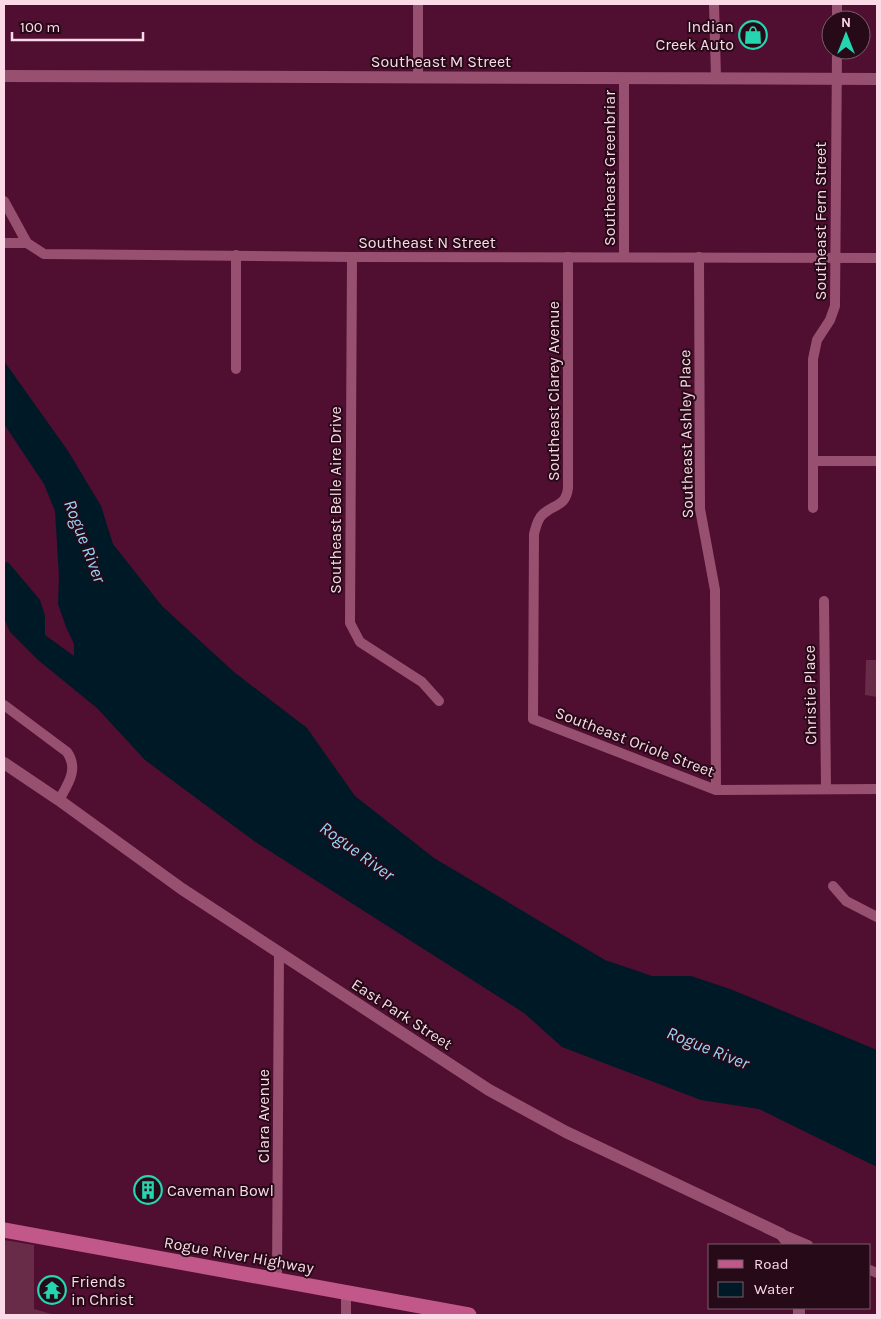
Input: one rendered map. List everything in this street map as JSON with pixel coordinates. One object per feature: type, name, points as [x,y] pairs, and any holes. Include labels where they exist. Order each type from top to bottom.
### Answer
[{"type":"main road","name":"Rogue River Highway","points":[[4,1230],[469,1315]]},
{"type":"street","points":[[418,4],[418,77]]},
{"type":"street","points":[[714,4],[716,78]]},
{"type":"street","name":"Southeast Fern Street","points":[[813,508],[813,359],[817,340],[830,320],[835,306],[836,60]]},
{"type":"street","name":"Southeast M Street","points":[[4,76],[877,79]]},
{"type":"street","name":"Southeast Greenbriar","points":[[624,78],[624,257]]},
{"type":"street","points":[[4,202],[27,243],[4,243]]},
{"type":"street","name":"Southeast N Street","points":[[27,243],[44,254],[352,257],[877,258]]},
{"type":"street","points":[[236,255],[236,369]]},
{"type":"street","name":"Southeast Belle Aire Drive","points":[[352,257],[350,623],[360,642],[422,682],[439,701]]},
{"type":"street","name":"Southeast Clarey Avenue","points":[[533,719],[534,534],[542,515],[563,502],[568,488],[568,257]]},
{"type":"street","name":"Southeast Ashley Place","points":[[699,257],[700,510],[715,590],[716,790]]},
{"type":"street","points":[[813,461],[877,461]]},
{"type":"street","name":"Christie Place","points":[[824,601],[826,788]]},
{"type":"street","points":[[4,705],[67,752],[71,758],[73,765],[72,773],[59,800]]},
{"type":"street","name":"Southeast Oriole Street","points":[[533,719],[716,790],[877,789]]},
{"type":"street","name":"East Park Street","points":[[4,763],[59,800],[182,889],[408,1038],[526,1111],[566,1132],[806,1244]]},
{"type":"street","points":[[833,886],[846,901],[877,917]]},
{"type":"street","name":"Clara Avenue","points":[[277,1280],[279,953]]},
{"type":"street","points":[[781,1234],[789,1244]]},
{"type":"street","points":[[346,1293],[346,1315]]},
{"type":"shaded area","points":[[866,660],[877,660],[877,697],[865,695]]},
{"type":"shaded area","points":[[4,1240],[34,1245],[34,1309],[55,1315],[4,1315]]},
{"type":"water","name":"Rogue River","points":[[4,361],[68,451],[101,506],[113,544],[162,606],[234,672],[307,728],[355,796],[434,858],[605,960],[652,976],[691,976],[730,989],[877,1050],[877,1167],[759,1109],[701,1100],[562,1047],[524,1013],[254,841],[145,760],[97,708],[38,660],[10,632],[4,618],[4,563],[8,562],[40,600],[45,616],[45,635],[74,656],[74,644],[58,604],[59,576],[55,511],[44,484],[4,424]]},
{"type":"place","name":"Indian Creek Auto","points":[[753,35]]},
{"type":"place","name":"Caveman Bowl","points":[[148,1190]]},
{"type":"place","name":"Friends in Christ","points":[[52,1290]]}]
